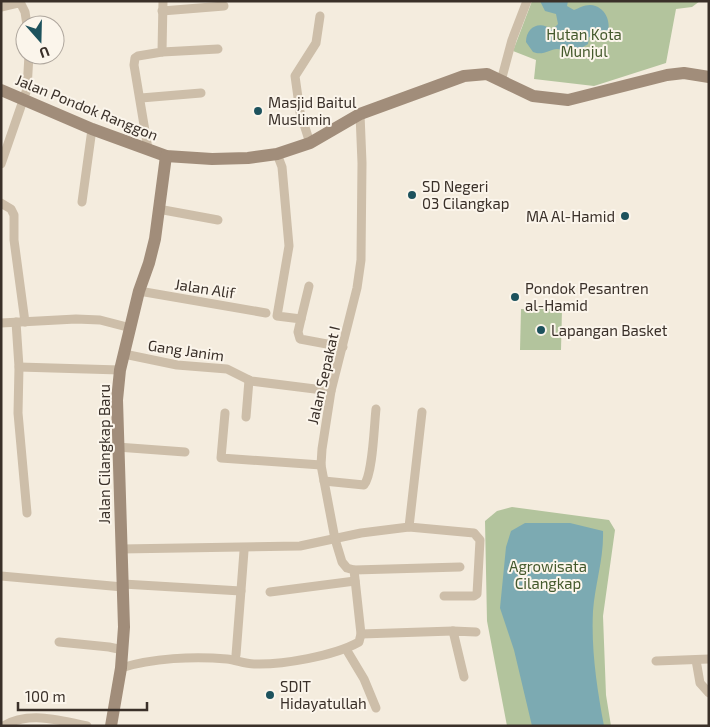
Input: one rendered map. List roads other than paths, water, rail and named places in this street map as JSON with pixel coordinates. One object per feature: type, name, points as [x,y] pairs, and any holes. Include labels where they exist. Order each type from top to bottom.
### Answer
[{"type":"street","points":[[162,1],[162,52]]},
{"type":"street","points":[[501,81],[512,40],[527,1]]},
{"type":"street","points":[[1,6],[21,4],[25,15]]},
{"type":"street","points":[[162,12],[224,6]]},
{"type":"street","points":[[310,143],[300,112],[294,76],[316,43],[320,16]]},
{"type":"street","points":[[148,149],[134,65],[135,58],[162,52],[218,49]]},
{"type":"street","points":[[1,164],[28,90],[29,65]]},
{"type":"street","name":"Jalan Pondok Ranggon","points":[[1,90],[92,130],[166,156],[239,159],[278,154],[310,143],[360,114],[464,76],[487,74],[533,96],[568,100],[676,74],[709,76]]},
{"type":"street","points":[[141,98],[201,93]]},
{"type":"street","name":"Jalan Sepakat I","points":[[354,570],[347,568],[342,562],[335,539],[321,465],[331,391],[357,288],[361,260],[362,163],[360,114]]},
{"type":"street","points":[[82,202],[92,130]]},
{"type":"street","points":[[278,154],[282,167],[289,246],[277,316],[301,319]]},
{"type":"street","name":"Jalan Cilangkap Baru","points":[[111,726],[121,668],[124,627],[117,400],[120,370],[139,291],[155,239],[166,156]]},
{"type":"street","points":[[1,203],[11,209],[14,215],[20,322],[18,413],[27,513]]},
{"type":"street","points":[[158,209],[218,220]]},
{"type":"street","points":[[309,286],[298,332],[300,339],[343,347]]},
{"type":"street","name":"Jalan Alif","points":[[139,291],[266,312]]},
{"type":"street","points":[[1,323],[76,319],[100,320],[131,328]]},
{"type":"street","name":"Gang Janim","points":[[124,354],[177,365],[227,369],[249,380],[331,391]]},
{"type":"street","points":[[19,367],[120,370]]},
{"type":"street","points":[[246,417],[249,380]]},
{"type":"street","points":[[324,481],[364,485],[366,483],[370,468],[376,409]]},
{"type":"street","points":[[409,526],[422,412]]},
{"type":"street","points":[[225,413],[221,458],[321,465]]},
{"type":"street","points":[[117,447],[184,452]]},
{"type":"street","points":[[121,549],[300,546],[409,526],[474,533],[480,540],[477,594],[474,596],[444,596]]},
{"type":"street","points":[[236,655],[244,551]]},
{"type":"street","points":[[121,668],[142,662],[207,657],[256,664],[292,661],[346,649],[358,642],[362,634],[354,570],[460,567]]},
{"type":"street","points":[[1,576],[241,591]]},
{"type":"street","points":[[270,592],[355,581]]},
{"type":"street","points":[[362,634],[453,630],[476,632]]},
{"type":"street","points":[[453,630],[464,677]]},
{"type":"street","points":[[59,642],[123,650]]},
{"type":"street","points":[[346,649],[364,679],[376,708]]},
{"type":"street","points":[[656,661],[709,659]]},
{"type":"street","points":[[696,660],[700,683],[709,692]]},
{"type":"street","points":[[3,726],[17,719],[30,718],[51,719],[87,726]]},
{"type":"water","points":[[540,1],[568,1],[567,6],[574,10],[590,5],[600,8],[608,21],[607,36],[589,37],[588,44],[578,54],[570,49],[566,54],[558,49],[543,53],[533,52],[526,42],[528,32],[538,25],[552,30],[558,24],[556,14],[545,11]]},
{"type":"water","name":"Agrowisata Cilangkap","points":[[525,523],[570,523],[603,531],[593,611],[593,640],[595,669],[604,726],[532,726],[514,650],[500,608],[506,547],[511,531]]},
{"type":"place","name":"Masjid Baitul Muslimin","points":[[258,111]]},
{"type":"place","name":"SD Negeri 03 Cilangkap","points":[[412,195]]},
{"type":"place","name":"MA Al-Hamid","points":[[625,216]]},
{"type":"place","name":"Pondok Pesantren al-Hamid","points":[[515,297]]},
{"type":"place","name":"Lapangan Basket","points":[[541,330]]},
{"type":"place","name":"SDIT Hidayatullah","points":[[270,695]]},
{"type":"park label","name":"Hutan Kota Munjul","points":[[584,42]]}]
